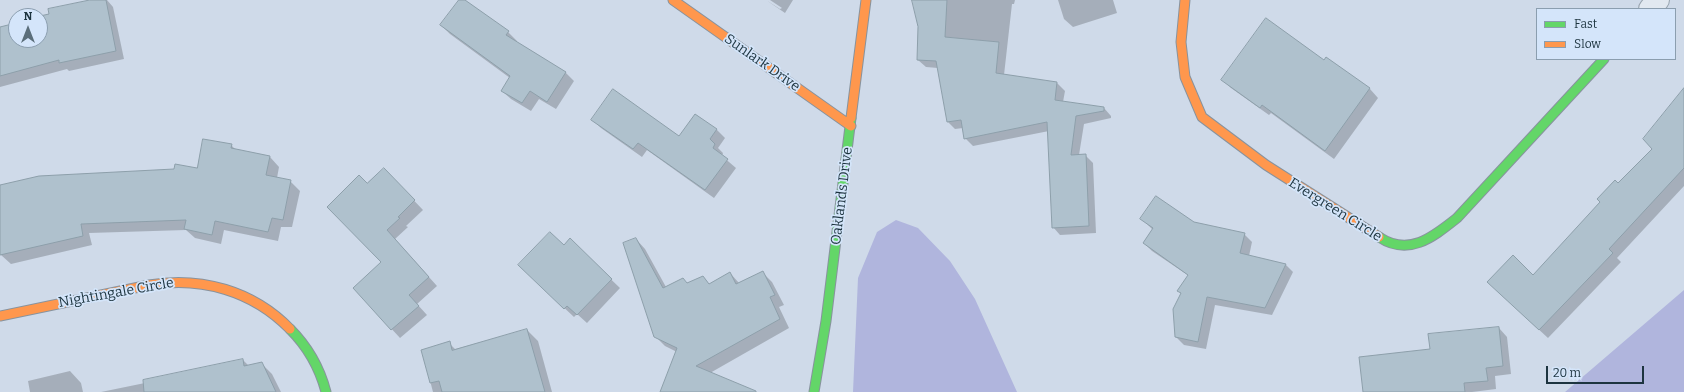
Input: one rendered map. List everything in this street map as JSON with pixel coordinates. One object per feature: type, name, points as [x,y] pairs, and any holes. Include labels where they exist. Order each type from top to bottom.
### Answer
[{"type":"street","name":"Sunlark Drive","points":[[673,0],[851,126]]},
{"type":"street","name":"Oaklands Drive","points":[[814,392],[826,321],[866,0]]},
{"type":"street","name":"Evergreen Circle","points":[[1185,0],[1181,42],[1184,77],[1202,117],[1266,165],[1386,242],[1408,246],[1431,238],[1457,218],[1603,60]]},
{"type":"street","points":[[1651,8],[1658,0]]},
{"type":"street","name":"Nightingale Circle","points":[[0,316],[72,300],[169,282],[194,282],[219,286],[243,295],[265,307],[284,322],[301,342],[315,363],[326,392]]},
{"type":"shaded area","points":[[896,220],[918,228],[950,261],[975,299],[1017,392],[853,392],[858,278],[877,232]]},
{"type":"shaded area","points":[[1684,290],[1684,392],[1565,392]]},
{"type":"building","points":[[90,0],[106,0],[116,51],[59,63],[59,60],[0,76],[0,27],[8,25],[8,48],[48,48],[48,9]]},
{"type":"building","points":[[459,0],[465,0],[509,31],[506,35],[566,72],[547,102],[530,91],[522,103],[501,91],[510,76],[440,25]]},
{"type":"building","points":[[912,0],[947,0],[945,37],[999,42],[996,73],[1057,82],[1055,100],[1104,107],[1104,111],[1076,116],[1071,155],[1086,154],[1089,226],[1052,228],[1047,122],[964,139],[961,120],[947,122],[936,61],[917,60],[918,27]]},
{"type":"building","points":[[1266,18],[1324,60],[1326,57],[1370,88],[1325,151],[1262,105],[1260,108],[1221,80]]},
{"type":"building","points":[[1684,88],[1684,168],[1609,249],[1613,253],[1539,330],[1487,282],[1513,255],[1533,275],[1600,202],[1597,199],[1615,180],[1618,183],[1652,149],[1643,139]]},
{"type":"building","points":[[613,89],[679,136],[695,114],[717,129],[710,139],[715,144],[713,148],[728,159],[705,190],[638,143],[633,149],[591,120]]},
{"type":"building","points":[[203,139],[232,144],[231,148],[270,156],[266,175],[291,180],[283,220],[272,218],[268,232],[215,221],[212,235],[184,229],[186,220],[81,224],[83,236],[0,255],[0,185],[39,176],[174,169],[175,164],[197,168]]},
{"type":"building","points":[[384,168],[415,200],[398,217],[400,218],[387,230],[429,277],[409,295],[419,306],[391,330],[353,288],[381,262],[327,207],[359,175],[367,183]]},
{"type":"building","points":[[1156,196],[1194,222],[1245,233],[1240,253],[1286,264],[1265,308],[1207,297],[1198,342],[1175,337],[1173,309],[1181,293],[1177,291],[1188,275],[1143,243],[1153,228],[1140,219]]},
{"type":"building","points":[[550,232],[564,245],[570,238],[612,279],[577,315],[567,306],[564,309],[518,265]]},
{"type":"building","points":[[636,238],[663,288],[683,278],[687,283],[703,276],[709,284],[730,272],[736,284],[763,271],[775,295],[770,297],[780,319],[696,366],[756,392],[660,392],[677,348],[654,337],[623,243]]},
{"type":"building","points":[[1499,327],[1503,366],[1486,368],[1488,381],[1464,383],[1465,392],[1363,392],[1359,357],[1430,349],[1428,334]]},
{"type":"building","points":[[527,329],[545,392],[442,392],[439,381],[430,383],[421,350],[450,341],[452,350]]},
{"type":"building","points":[[243,359],[244,366],[262,362],[276,392],[144,392],[143,380]]},
{"type":"traffic: fast","points":[[1379,237],[1390,243],[1411,245],[1430,238],[1457,218],[1603,60]]},
{"type":"traffic: fast","points":[[814,392],[826,321],[851,118]]},
{"type":"traffic: fast","points":[[290,329],[312,358],[326,392]]},
{"type":"traffic: slow","points":[[673,0],[851,126]]},
{"type":"traffic: slow","points":[[851,118],[866,0]]},
{"type":"traffic: slow","points":[[1185,0],[1181,42],[1185,77],[1202,117],[1266,165],[1379,237]]},
{"type":"traffic: slow","points":[[0,316],[149,285],[188,283],[225,289],[243,296],[260,305],[290,329]]}]
